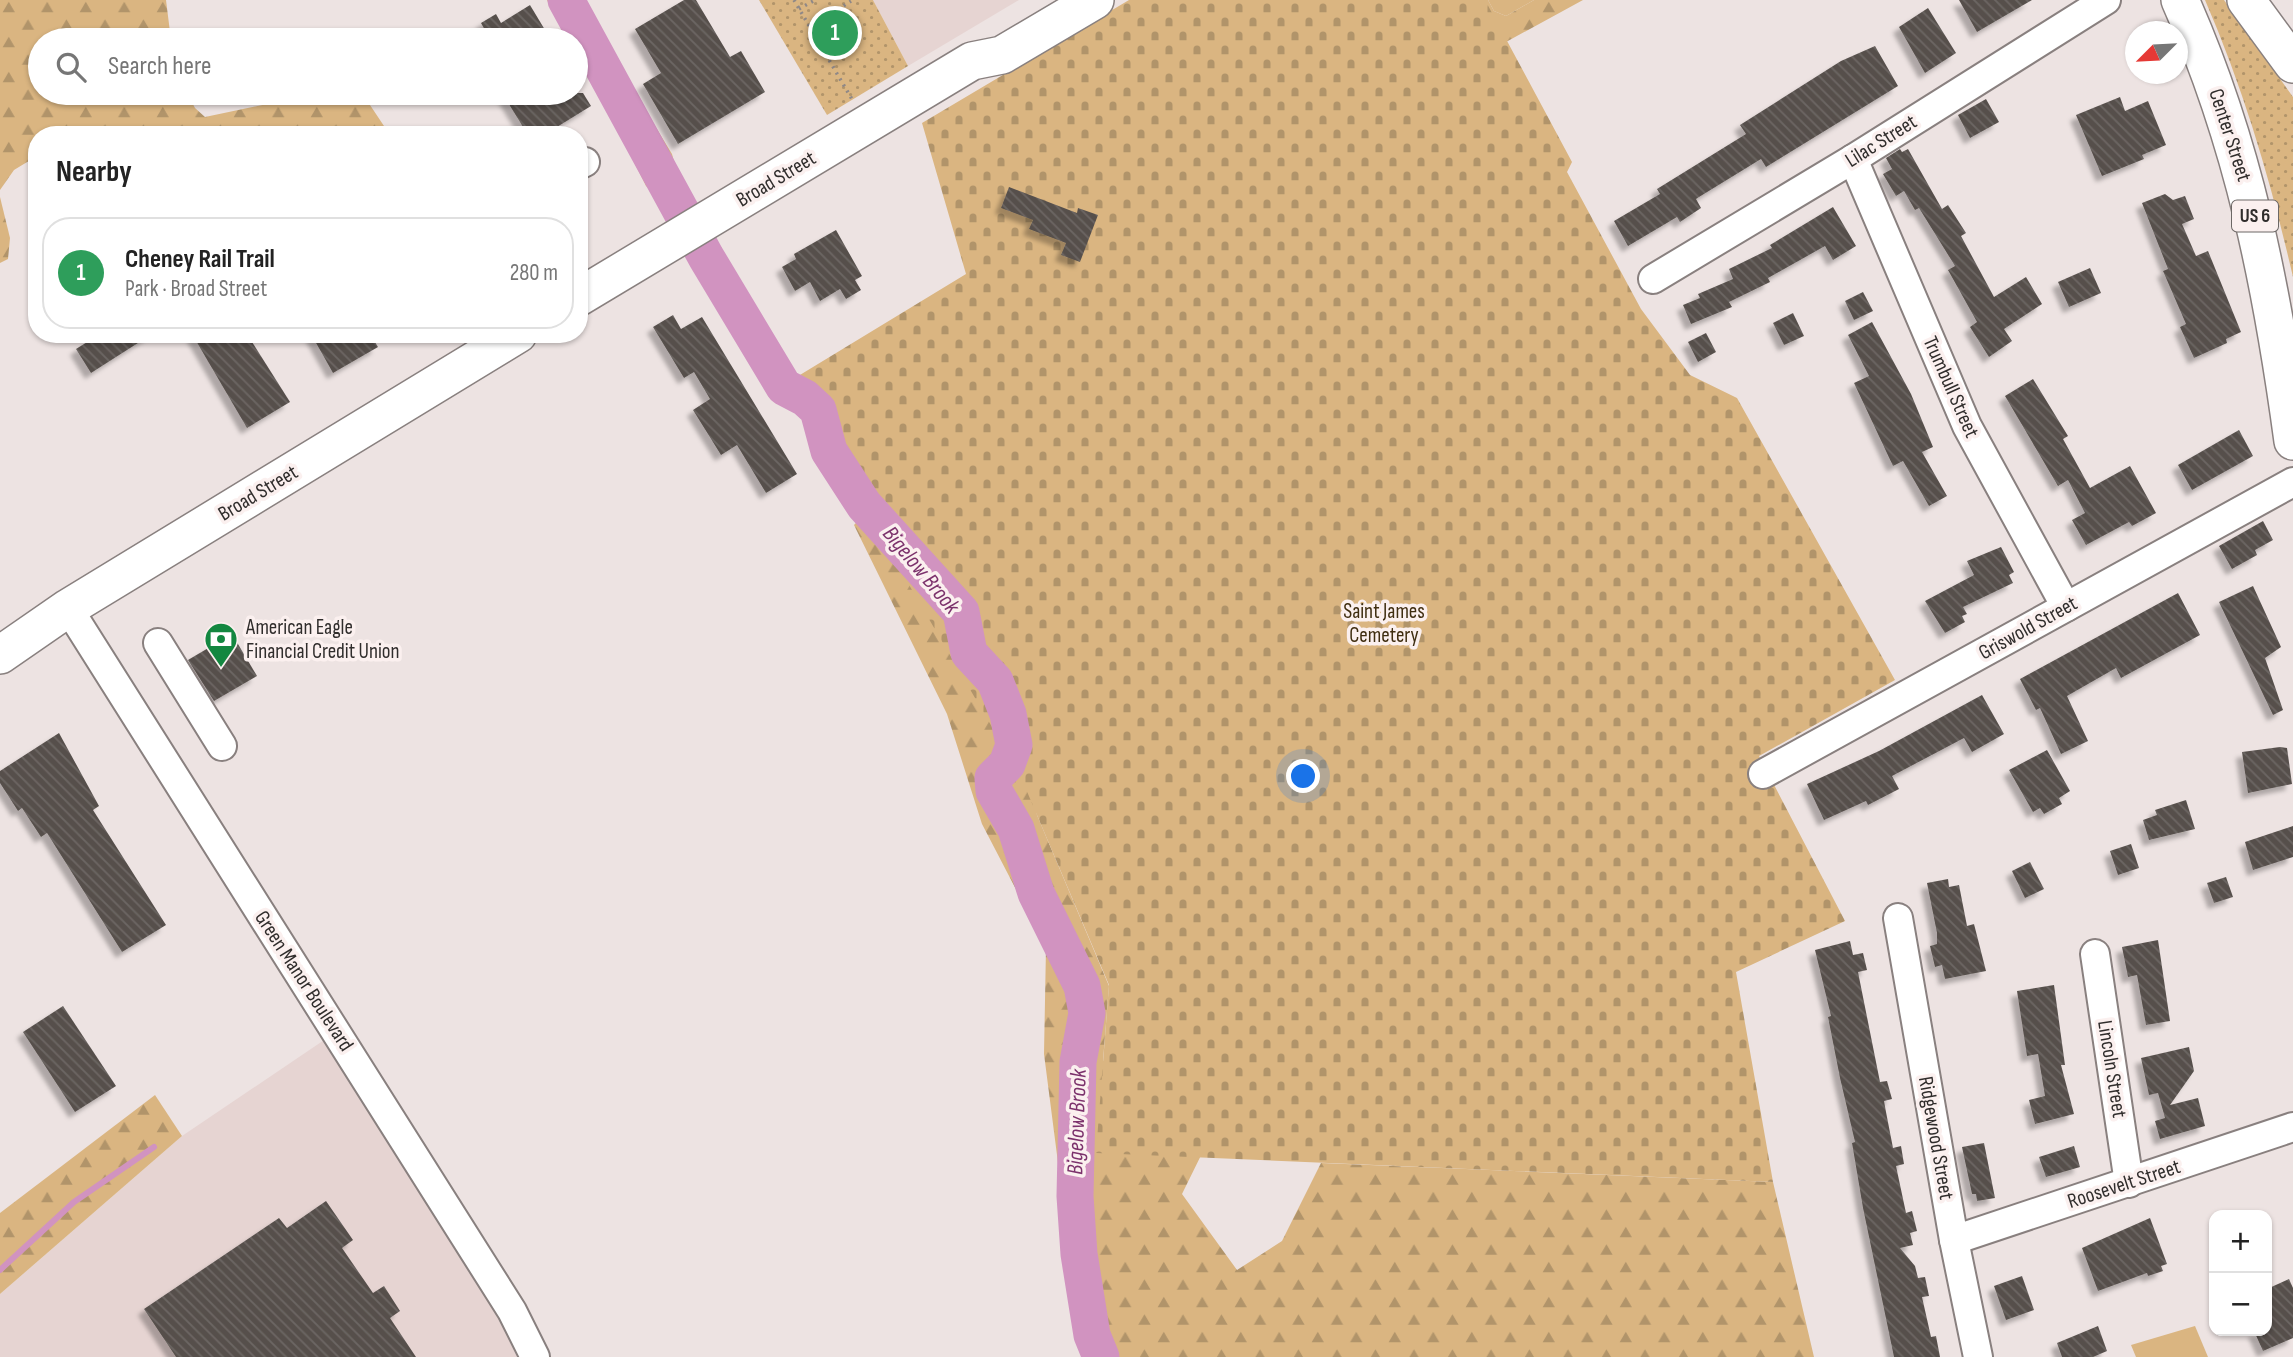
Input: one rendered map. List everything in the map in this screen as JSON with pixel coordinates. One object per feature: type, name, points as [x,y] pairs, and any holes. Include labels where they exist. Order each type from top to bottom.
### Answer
[{"type":"main road","name":"Broad Street","points":[[972,61],[982,43],[1051,0]]},
{"type":"main road","name":"Broad Street","points":[[588,292],[972,61],[1002,55],[1095,0]]},
{"type":"main road","name":"Center Street","points":[[2180,0],[2221,103],[2249,192],[2288,365],[2293,441]]},
{"type":"main road","points":[[2246,0],[2293,64]]},
{"type":"main road","name":"Broad Street","points":[[0,655],[68,608],[504,343]]},
{"type":"street","name":"Lilac Street","points":[[1653,279],[1853,159],[2106,0]]},
{"type":"street","name":"Trumbull Street","points":[[1853,159],[1967,426],[2066,607]]},
{"type":"street","name":"Griswold Street","points":[[1763,774],[2293,482]]},
{"type":"street","name":"Green Manor Boulevard","points":[[68,608],[512,1311],[535,1357]]},
{"type":"street","points":[[158,643],[222,746]]},
{"type":"street","name":"Ridgewood Street","points":[[1898,918],[1954,1240],[1978,1357]]},
{"type":"street","name":"Lincoln Street","points":[[2095,954],[2129,1184]]},
{"type":"street","name":"Roosevelt Street","points":[[1954,1240],[2129,1184],[2293,1127]]},
{"type":"path","points":[[794,0],[854,102]]},
{"type":"path","points":[[799,9],[816,0],[819,5]]},
{"type":"path","points":[[826,17],[851,1]]},
{"type":"shaded area","points":[[873,0],[1019,0],[908,66]]},
{"type":"shaded area","points":[[336,1032],[535,1357],[0,1357],[0,1294],[182,1136]]},
{"type":"green space","points":[[0,0],[166,0],[170,28],[28,28],[28,105],[193,105],[205,117],[262,105],[370,105],[384,126],[28,126],[28,161],[14,170],[0,190]]},
{"type":"green space","points":[[547,0],[585,0],[603,40],[672,154],[676,169],[661,189],[652,191],[646,186],[588,75],[588,28],[561,28]]},
{"type":"green space","points":[[759,0],[873,0],[908,66],[827,115]]},
{"type":"green space","name":"Saint James Cemetery","points":[[1129,0],[1485,0],[1572,162],[1567,172],[1641,309],[1690,375],[1737,398],[1895,680],[1759,756],[1845,921],[1736,972],[1773,1182],[1096,1153],[1109,985],[1020,775],[790,381],[966,274],[922,123]]},
{"type":"green space","points":[[1481,0],[1488,0],[1494,11],[1506,16],[1534,0],[1583,0],[1506,42]]},
{"type":"green space","points":[[1488,0],[1534,0],[1506,16],[1494,11]]},
{"type":"green space","points":[[2205,0],[2224,0],[2293,97],[2293,277],[2255,137]]},
{"type":"green space","points":[[0,197],[10,238],[8,259],[0,263]]},
{"type":"green space","points":[[943,321],[1037,815],[1109,986],[1103,1061],[1242,1072],[1182,1194],[1237,1270],[1282,1241],[1321,1163],[1773,1182],[1814,1357],[1083,1357],[1044,1054],[1046,947],[982,824],[947,714],[854,525],[880,498]]},
{"type":"green space","points":[[155,1095],[182,1136],[0,1294],[0,1213]]},
{"type":"green space","points":[[2195,1326],[2208,1357],[2136,1357],[2131,1345]]},
{"type":"building","points":[[684,0],[696,0],[730,57],[741,51],[765,92],[678,144],[643,84],[661,73],[635,29]]},
{"type":"building","points":[[1959,0],[2032,0],[1977,32]]},
{"type":"building","points":[[530,5],[544,28],[484,28],[481,23],[496,14],[501,23]]},
{"type":"building","points":[[1928,8],[1956,53],[1925,73],[1899,27]]},
{"type":"building","points":[[1875,46],[1898,86],[1766,167],[1761,159],[1696,199],[1701,208],[1680,222],[1677,217],[1628,246],[1614,221],[1660,194],[1657,189],[1746,134],[1740,125],[1841,61]]},
{"type":"building","points":[[2120,97],[2125,111],[2148,101],[2166,145],[2142,155],[2144,159],[2102,176],[2076,115]]},
{"type":"building","points":[[1986,99],[1999,122],[1970,138],[1958,115]]},
{"type":"building","points":[[588,101],[591,106],[559,126],[522,126],[509,105],[588,105]]},
{"type":"building","points":[[1900,149],[1902,152],[1908,149],[1942,209],[1948,205],[1966,233],[1961,236],[1994,297],[2026,277],[2042,304],[2004,329],[2012,341],[1989,357],[1970,327],[1977,322],[1948,270],[1955,266],[1919,208],[1915,210],[1904,191],[1896,196],[1883,174],[1892,169],[1886,158]]},
{"type":"building","points":[[1009,187],[1077,213],[1078,208],[1098,215],[1080,262],[1061,255],[1066,243],[1029,229],[1033,220],[1001,208]]},
{"type":"building","points":[[2165,194],[2173,200],[2185,196],[2194,219],[2182,224],[2196,256],[2208,251],[2241,332],[2226,339],[2227,343],[2194,358],[2180,327],[2186,324],[2163,271],[2168,269],[2142,203]]},
{"type":"building","points":[[1833,207],[1856,246],[1833,260],[1825,246],[1768,278],[1770,282],[1729,302],[1732,307],[1691,324],[1683,305],[1700,298],[1698,294],[1733,279],[1729,269],[1772,248],[1770,245]]},
{"type":"building","points":[[836,230],[862,276],[855,280],[861,290],[846,299],[840,289],[820,301],[810,282],[795,291],[782,267],[796,259],[794,254]]},
{"type":"building","points":[[2090,268],[2101,293],[2069,307],[2058,282]]},
{"type":"building","points":[[1863,292],[1873,311],[1854,320],[1845,301]]},
{"type":"building","points":[[1793,313],[1804,336],[1784,345],[1773,323]]},
{"type":"building","points":[[673,315],[681,329],[702,317],[797,474],[766,493],[737,445],[721,455],[693,410],[710,399],[694,372],[684,378],[653,327]]},
{"type":"building","points":[[1872,322],[1911,394],[1933,447],[1922,452],[1947,496],[1929,506],[1903,461],[1893,466],[1854,383],[1869,376],[1848,335]]},
{"type":"building","points":[[1706,333],[1716,352],[1698,362],[1688,342]]},
{"type":"building","points":[[86,343],[138,343],[91,373],[76,349]]},
{"type":"building","points":[[197,343],[253,343],[290,402],[247,428]]},
{"type":"building","points":[[316,343],[376,343],[378,347],[333,373]]},
{"type":"building","points":[[2033,379],[2068,436],[2063,439],[2090,488],[2130,466],[2156,513],[2132,526],[2129,522],[2086,545],[2072,520],[2085,513],[2068,480],[2058,486],[2005,396]]},
{"type":"building","points":[[2239,430],[2253,456],[2192,490],[2178,465]]},
{"type":"building","points":[[2263,521],[2273,540],[2255,550],[2257,555],[2232,569],[2219,546]]},
{"type":"building","points":[[2001,547],[2014,572],[2009,575],[2013,583],[1963,607],[1967,614],[1962,616],[1965,622],[1945,633],[1925,601],[1974,575],[1967,561]]},
{"type":"building","points":[[2253,586],[2281,647],[2265,658],[2283,710],[2273,715],[2219,602]]},
{"type":"building","points":[[2178,593],[2200,635],[2121,678],[2116,668],[2067,696],[2088,741],[2061,754],[2040,708],[2036,710],[2020,679]]},
{"type":"building","name":"American Eagle Financial Credit Union","points":[[232,634],[257,676],[214,701],[188,660]]},
{"type":"building","points":[[1982,695],[2004,734],[1972,752],[1964,738],[1892,776],[1899,789],[1868,805],[1866,801],[1824,820],[1807,784],[1879,751]]},
{"type":"building","points":[[59,733],[99,806],[93,810],[166,925],[122,952],[47,833],[41,837],[22,808],[18,811],[0,783],[0,771]]},
{"type":"building","points":[[2287,748],[2292,784],[2248,793],[2242,752]]},
{"type":"building","points":[[2047,750],[2070,791],[2059,798],[2062,804],[2044,814],[2040,808],[2033,812],[2009,770]]},
{"type":"building","points":[[2186,800],[2195,829],[2149,840],[2143,820],[2157,815],[2155,810]]},
{"type":"building","points":[[2293,826],[2293,857],[2253,870],[2245,842]]},
{"type":"building","points":[[2131,844],[2139,868],[2118,875],[2110,851]]},
{"type":"building","points":[[2030,862],[2044,889],[2025,898],[2012,871]]},
{"type":"building","points":[[2226,877],[2233,897],[2214,903],[2207,883]]},
{"type":"building","points":[[1948,879],[1949,887],[1959,885],[1967,926],[1974,924],[1986,971],[1945,979],[1942,965],[1935,967],[1930,946],[1937,944],[1937,933],[1927,883]]},
{"type":"building","points":[[2158,940],[2170,1021],[2146,1025],[2137,975],[2128,977],[2122,947]]},
{"type":"building","points":[[1850,941],[1853,955],[1863,953],[1867,970],[1858,972],[1880,1082],[1887,1081],[1892,1099],[1884,1101],[1893,1148],[1901,1146],[1904,1164],[1896,1166],[1906,1213],[1912,1211],[1917,1231],[1910,1233],[1913,1245],[1900,1248],[1915,1266],[1918,1278],[1925,1277],[1929,1296],[1922,1297],[1931,1337],[1936,1336],[1940,1357],[1894,1357],[1863,1208],[1852,1143],[1855,1142],[1828,1017],[1831,1016],[1815,950]]},
{"type":"building","points":[[2054,985],[2065,1065],[2061,1065],[2074,1114],[2035,1124],[2029,1100],[2045,1096],[2038,1054],[2027,1056],[2017,991]]},
{"type":"building","points":[[63,1006],[116,1086],[75,1112],[23,1032]]},
{"type":"building","points":[[2189,1047],[2194,1071],[2170,1105],[2198,1098],[2205,1126],[2160,1139],[2155,1121],[2165,1118],[2158,1093],[2149,1095],[2141,1058]]},
{"type":"building","points":[[1984,1143],[1995,1198],[1977,1201],[1976,1194],[1972,1194],[1962,1147]]},
{"type":"building","points":[[2074,1146],[2080,1167],[2046,1177],[2039,1157]]},
{"type":"building","points":[[326,1201],[353,1240],[342,1248],[373,1293],[384,1286],[400,1311],[390,1318],[416,1357],[176,1357],[144,1309],[279,1218],[287,1228]]},
{"type":"building","points":[[2150,1218],[2167,1264],[2161,1266],[2163,1271],[2148,1276],[2147,1273],[2098,1291],[2082,1248]]},
{"type":"building","points":[[2022,1276],[2034,1310],[2006,1320],[1994,1286]]},
{"type":"building","points":[[2289,1279],[2293,1288],[2293,1338],[2263,1351],[2256,1336],[2272,1336],[2272,1287]]},
{"type":"building","points":[[2098,1326],[2107,1351],[2093,1357],[2062,1357],[2057,1343]]},
{"type":"waterway","name":"Bigelow Brook","points":[[566,0],[581,28]]},
{"type":"waterway","name":"Bigelow Brook","points":[[588,40],[706,257],[784,387],[805,398],[818,410],[829,451],[864,505],[961,612],[969,653],[995,681],[1008,714],[1014,745],[1007,764],[993,778],[994,791],[1016,829],[1036,893],[1082,986],[1087,1013],[1078,1062],[1075,1196],[1079,1254],[1092,1335],[1101,1357]]},
{"type":"waterway","points":[[0,1270],[74,1202],[154,1147]]},
{"type":"place","name":"Cheney Rail Trail","points":[[835,33]]},
{"type":"place","name":"American Eagle Financial Credit Union","points":[[221,669]]}]
